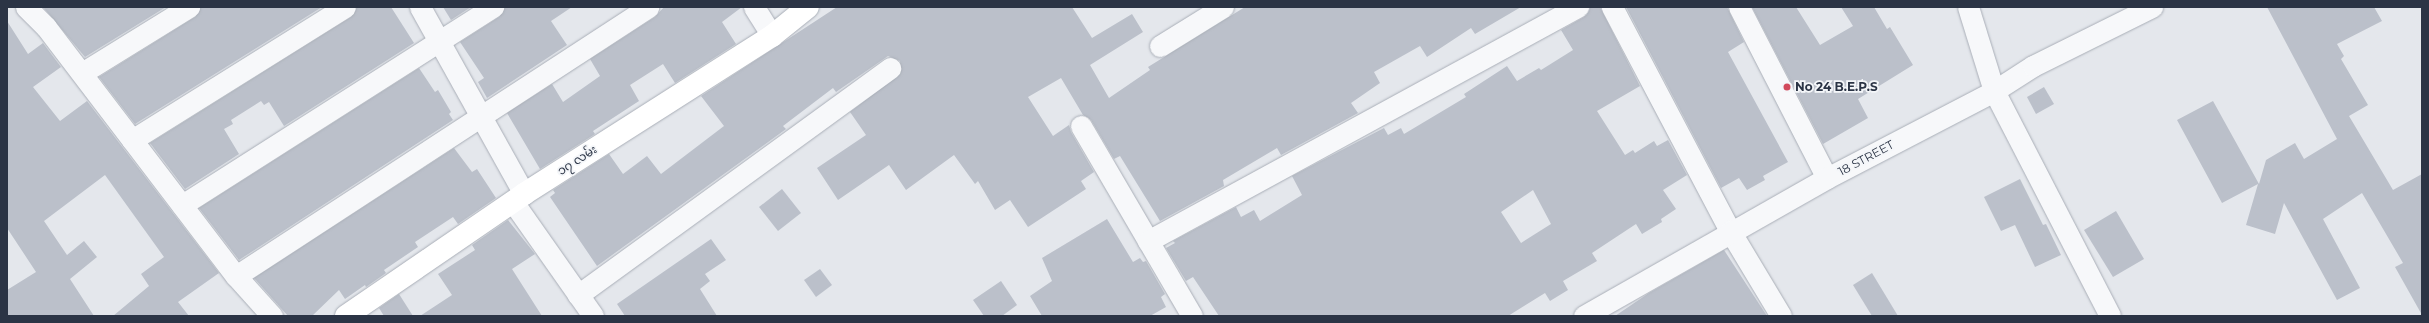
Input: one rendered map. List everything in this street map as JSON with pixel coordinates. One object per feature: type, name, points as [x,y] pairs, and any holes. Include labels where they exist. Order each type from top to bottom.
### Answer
[{"type":"street","points":[[82,73],[189,7]]},
{"type":"street","points":[[132,140],[345,7]]},
{"type":"street","points":[[420,7],[481,114],[519,198],[578,295],[593,316]]},
{"type":"street","points":[[182,205],[493,7]]},
{"type":"street","points":[[236,276],[481,114],[648,7]]},
{"type":"street","points":[[754,7],[772,36]]},
{"type":"street","name":"၁၇ လမ်း","points":[[346,316],[519,198],[772,36],[808,7]]},
{"type":"street","points":[[1160,46],[1223,7]]},
{"type":"street","points":[[1148,241],[1578,7]]},
{"type":"street","points":[[1612,7],[1730,231],[1782,316]]},
{"type":"street","points":[[1738,7],[1827,178]]},
{"type":"street","points":[[1968,7],[1994,91],[2110,316]]},
{"type":"street","name":"18 STREET","points":[[1584,316],[1730,231],[1827,178],[1994,91],[2034,66],[2152,7]]},
{"type":"street","points":[[30,9],[82,73],[236,276],[272,316]]},
{"type":"street","points":[[578,295],[890,68]]},
{"type":"street","points":[[1081,126],[1192,316]]},
{"type":"building","points":[[43,7],[166,7],[85,57]]},
{"type":"building","points":[[201,7],[322,7],[135,124],[99,77],[195,17]]},
{"type":"building","points":[[357,7],[391,7],[414,43],[284,126],[269,102],[264,105],[261,101],[231,120],[233,124],[224,129],[239,154],[185,189],[150,143],[351,17]]},
{"type":"building","points":[[443,7],[471,7],[451,20]]},
{"type":"building","points":[[505,7],[572,7],[551,21],[567,45],[487,98],[478,82],[484,78],[460,42],[499,17]]},
{"type":"building","points":[[664,7],[742,7],[722,22],[736,44],[675,83],[663,64],[630,85],[639,101],[593,131],[595,134],[540,169],[507,113],[552,84],[563,102],[600,76],[590,59],[655,17]]},
{"type":"building","points":[[837,7],[1072,7],[1092,38],[1132,14],[1143,32],[1090,65],[1109,98],[1150,70],[1148,67],[1245,7],[1521,7],[1475,34],[1471,28],[1427,57],[1420,46],[1374,72],[1380,83],[1351,103],[1358,113],[1281,155],[1277,148],[1223,180],[1224,186],[1160,221],[1120,156],[1114,159],[1091,120],[1083,115],[1061,78],[1028,97],[1053,136],[1069,125],[1071,132],[1094,172],[1081,181],[1086,189],[1028,227],[1010,200],[995,210],[978,181],[975,184],[954,155],[906,190],[889,165],[838,200],[817,168],[866,135],[850,112],[901,73],[900,61],[888,56],[836,92],[833,88],[783,126],[786,129],[597,266],[550,197],[555,193],[553,190],[609,154],[623,174],[647,156],[661,174],[724,126],[701,96]]},
{"type":"building","points":[[1590,7],[1600,7],[1640,86],[1597,111],[1625,155],[1633,150],[1635,153],[1654,141],[1657,146],[1668,140],[1687,175],[1663,190],[1676,209],[1661,219],[1662,222],[1642,234],[1636,224],[1592,253],[1597,261],[1563,281],[1568,290],[1550,301],[1545,293],[1508,316],[1219,316],[1193,277],[1186,281],[1166,248],[1175,243],[1173,241],[1236,207],[1241,217],[1254,210],[1260,221],[1302,195],[1292,176],[1384,128],[1388,135],[1401,128],[1404,134],[1466,97],[1464,94],[1507,66],[1517,81],[1539,68],[1541,70],[1573,50],[1561,30],[1584,17]],"holes":[[[1533,190],[1551,224],[1521,243],[1501,212]]]},
{"type":"building","points":[[1626,7],[1727,7],[1744,42],[1728,52],[1788,162],[1763,176],[1765,180],[1747,190],[1739,178],[1721,188]]},
{"type":"building","points":[[1752,7],[1796,7],[1820,45],[1853,26],[1841,7],[1874,7],[1887,29],[1890,27],[1913,65],[1858,99],[1868,118],[1823,144]]},
{"type":"building","points":[[2267,7],[2374,7],[2382,21],[2337,44],[2344,56],[2341,59],[2368,105],[2349,116],[2393,190],[2422,174],[2422,315],[2395,267],[2403,263],[2362,193],[2323,219],[2360,288],[2337,300],[2284,203],[2275,234],[2246,225],[2258,184],[2222,203],[2177,120],[2213,101],[2259,184],[2266,160],[2295,143],[2304,159],[2337,139]]},
{"type":"building","points":[[7,21],[28,54],[43,43],[61,67],[33,87],[60,121],[87,101],[219,273],[178,302],[189,316],[113,316],[149,286],[141,274],[164,257],[105,175],[44,221],[67,255],[84,241],[97,257],[70,279],[94,316],[7,316],[7,290],[36,272],[7,228]]},
{"type":"building","points":[[419,68],[435,92],[438,90],[451,112],[449,114],[453,120],[239,260],[199,208]]},
{"type":"building","points":[[2044,87],[2054,104],[2036,114],[2027,97]]},
{"type":"building","points":[[454,148],[472,172],[477,169],[496,198],[458,224],[453,217],[415,242],[418,247],[384,270],[386,273],[366,287],[365,285],[345,299],[339,290],[312,316],[288,316],[254,278]]},
{"type":"building","points":[[2020,179],[2043,225],[2046,224],[2061,255],[2035,267],[2015,225],[2001,231],[1984,197]]},
{"type":"building","points":[[782,189],[801,213],[778,231],[759,207]]},
{"type":"building","points":[[2116,211],[2144,259],[2113,277],[2084,230]]},
{"type":"building","points":[[1107,219],[1133,262],[1140,258],[1143,262],[1146,261],[1165,294],[1161,297],[1166,307],[1150,316],[1042,316],[1030,296],[1052,281],[1042,258]]},
{"type":"building","points":[[508,220],[535,254],[512,269],[542,316],[420,316],[452,295],[438,274],[475,250],[472,245]]},
{"type":"building","points":[[711,239],[726,260],[705,274],[710,281],[700,289],[717,316],[625,316],[617,304]]},
{"type":"building","points":[[1724,250],[1767,316],[1615,316],[1649,293]]},
{"type":"building","points":[[820,269],[832,285],[816,297],[804,280]]},
{"type":"building","points":[[1872,273],[1898,316],[1872,316],[1853,285]]},
{"type":"building","points":[[1001,281],[1017,305],[1002,316],[984,316],[973,300]]},
{"type":"building","points":[[399,294],[413,316],[384,316],[379,308]]},
{"type":"place","name":"No 24 B.E.P.S","points":[[1787,87]]}]
